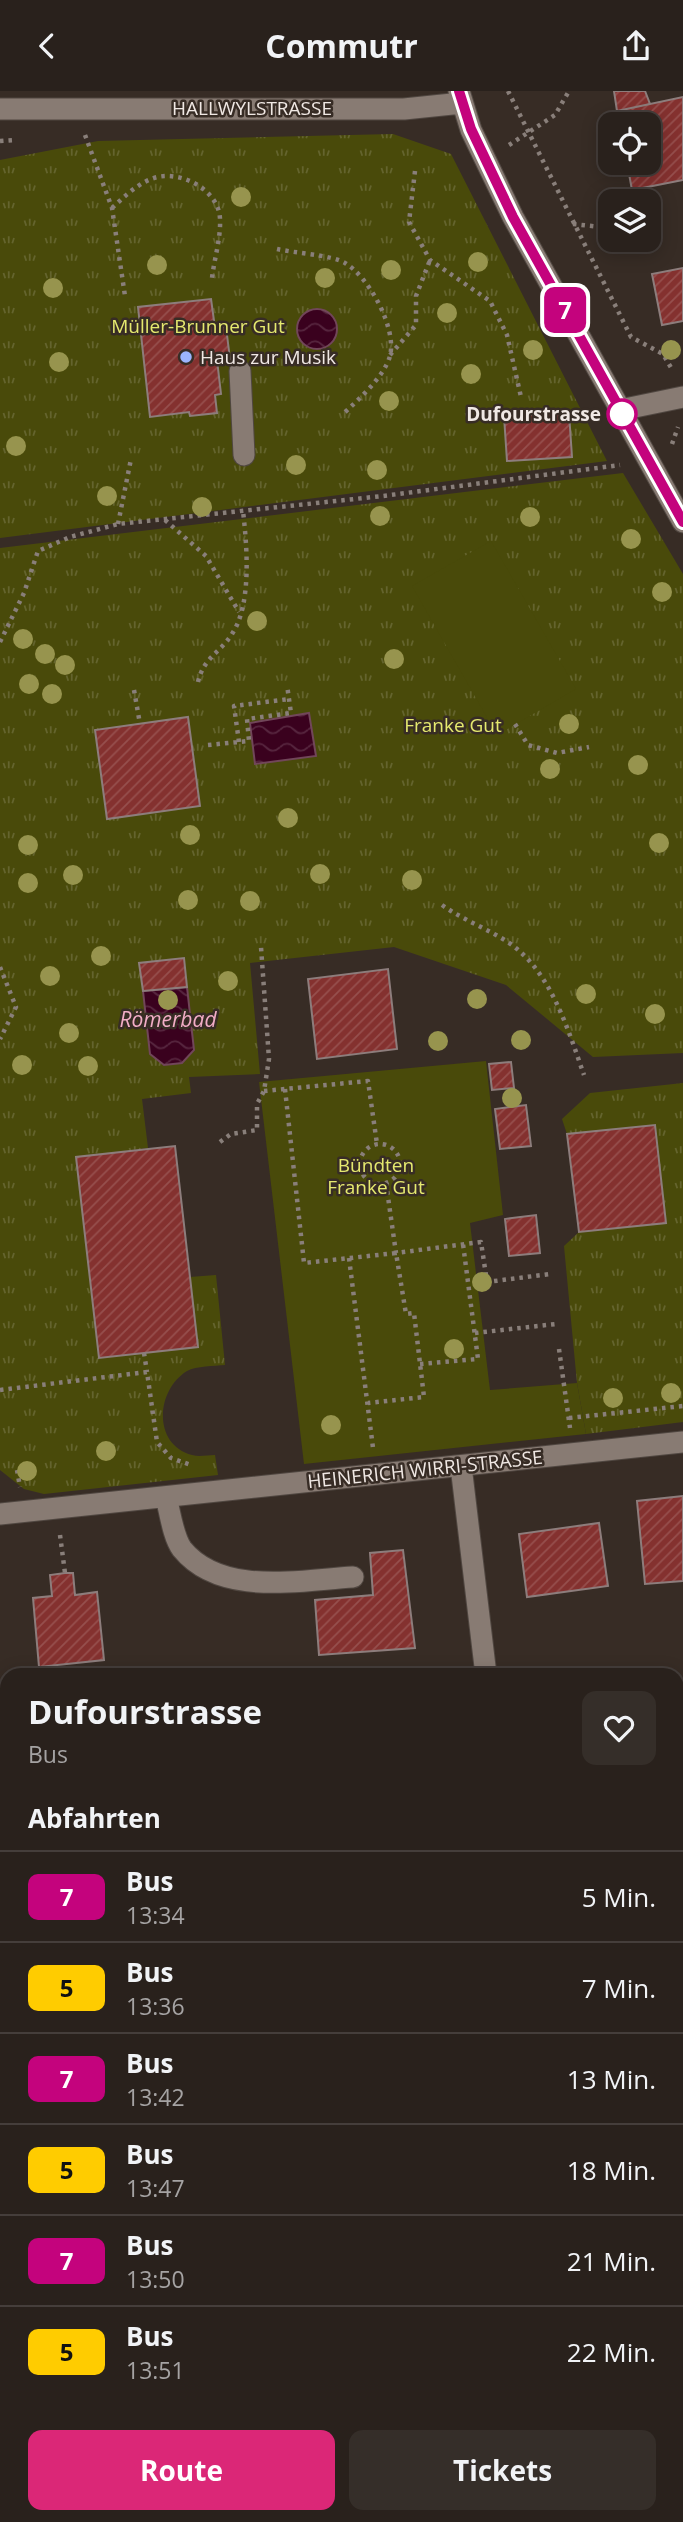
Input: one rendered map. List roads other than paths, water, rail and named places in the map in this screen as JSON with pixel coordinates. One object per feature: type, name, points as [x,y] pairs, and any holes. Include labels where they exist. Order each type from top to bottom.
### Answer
[{"type":"street","name":"HALLWYLSTRASSE","points":[[0,109],[105,99],[404,109],[461,97]]},
{"type":"street","points":[[461,97],[471,129],[513,217],[683,522]]},
{"type":"street","points":[[240,371],[244,455]]},
{"type":"street","points":[[620,410],[681,397]]},
{"type":"street","name":"HEINERICH WIRRI-STRASSE","points":[[0,1514],[683,1442]]},
{"type":"street","points":[[461,1466],[485,1668]]},
{"type":"street","points":[[166,1497],[181,1548],[208,1570],[251,1583],[353,1577]]},
{"type":"water","points":[[317,309],[325,310],[331,315],[336,321],[336,337],[331,343],[325,348],[317,349],[309,348],[303,343],[298,337],[297,329],[298,321],[303,315],[309,310]]},
{"type":"water","points":[[309,713],[316,756],[255,764],[250,723]]},
{"type":"water","name":"Römerbad","points":[[187,987],[194,1050],[182,1063],[164,1065],[150,1054],[143,991]]},
{"type":"place","name":"Haus zur Musik","points":[[186,357]]},
{"type":"place","name":"Dufourstrasse","points":[[622,414]]},
{"type":"park label","name":"Müller-Brunner Gut","points":[[198,326]]},
{"type":"park label","name":"Franke Gut","points":[[453,725]]},
{"type":"park label","name":"Bündten Franke Gut","points":[[376,1176]]}]
